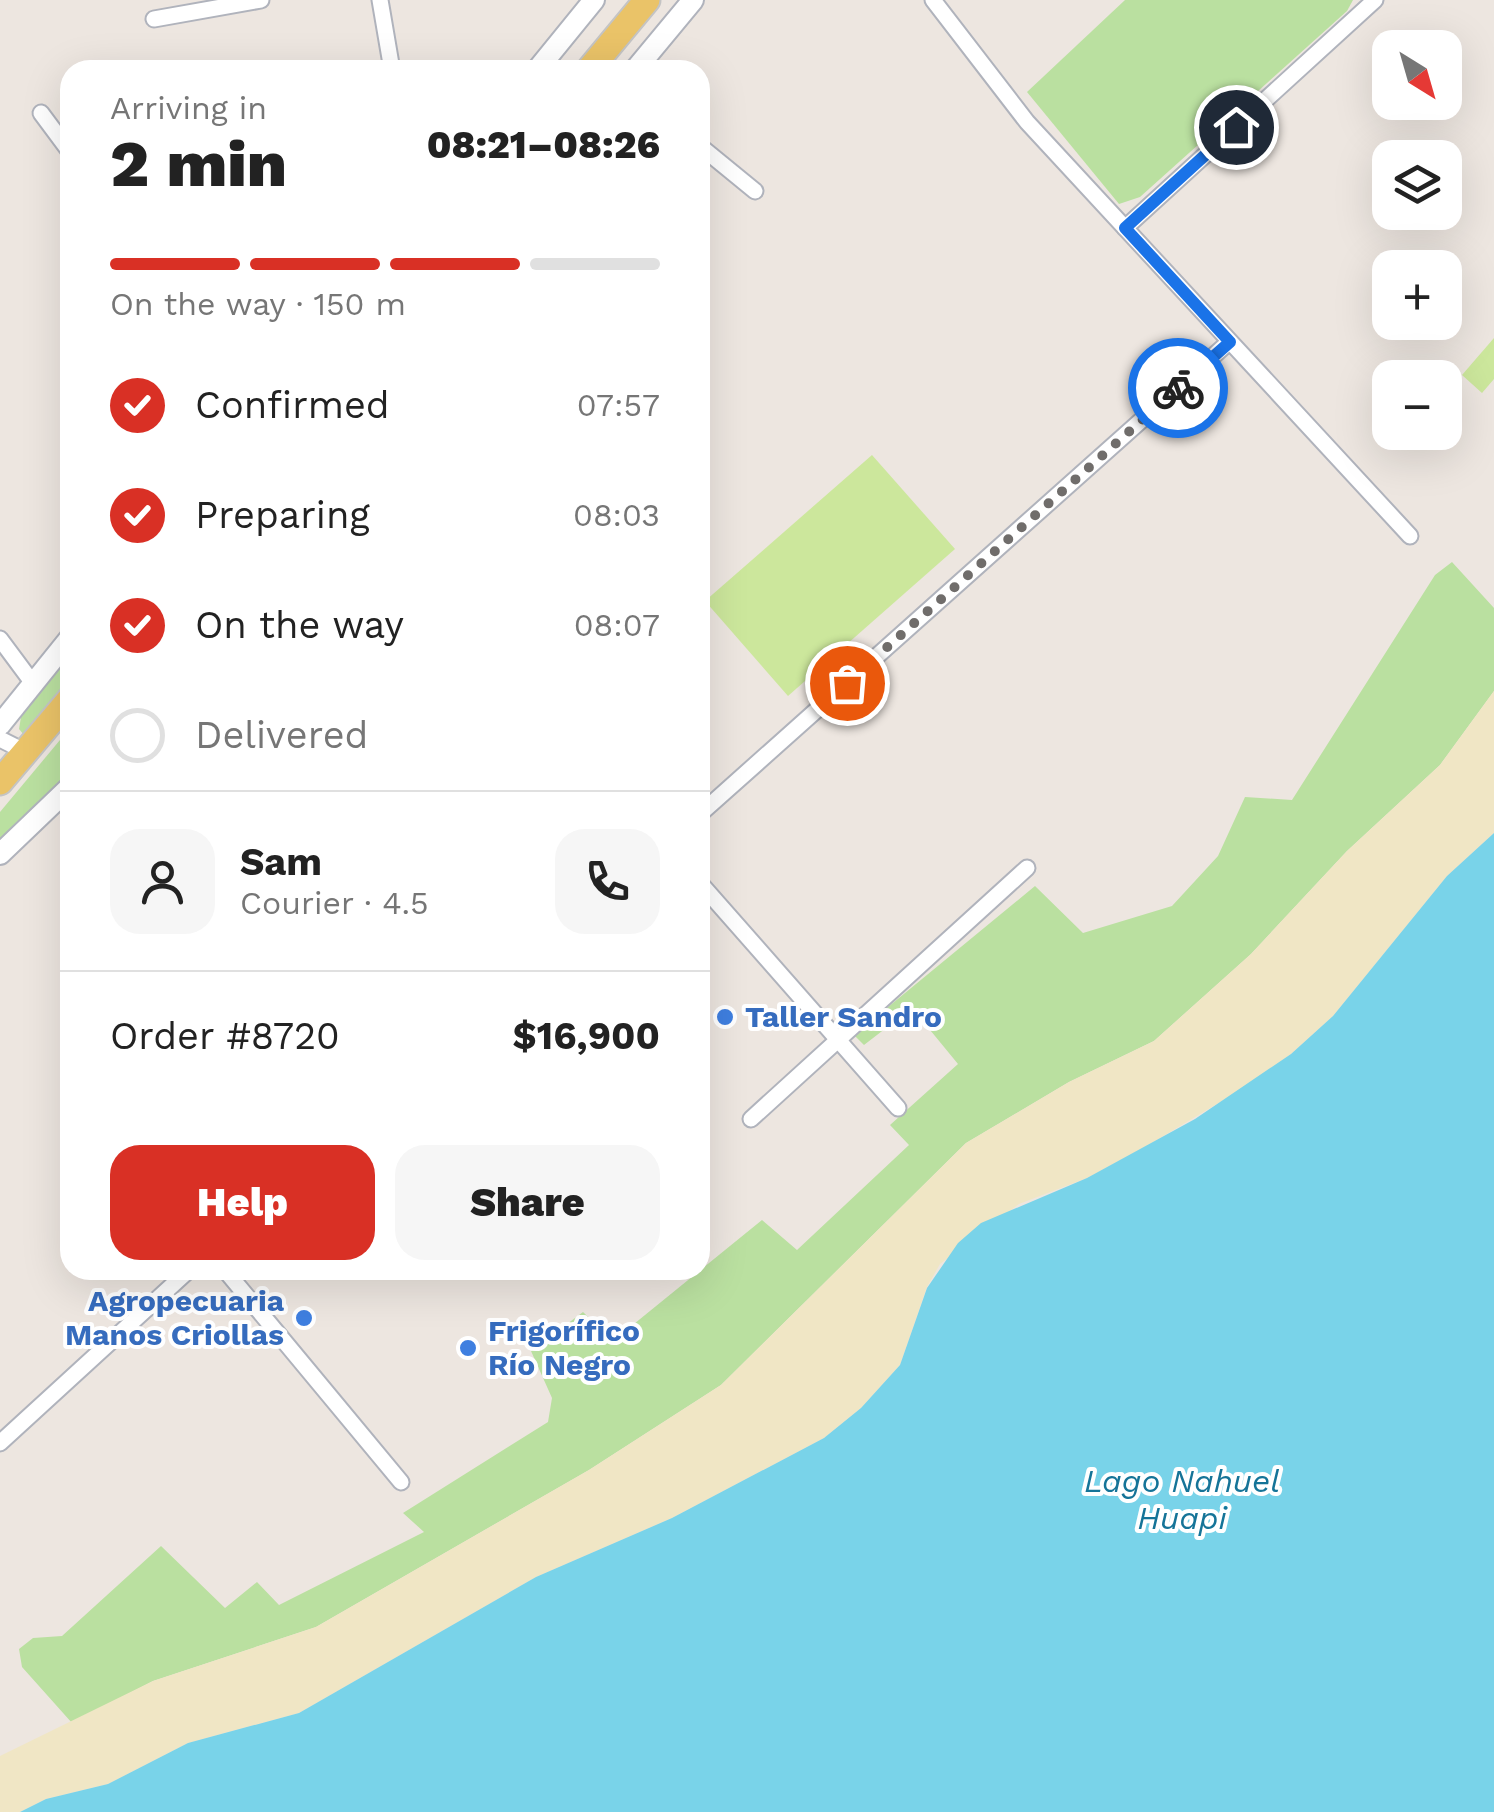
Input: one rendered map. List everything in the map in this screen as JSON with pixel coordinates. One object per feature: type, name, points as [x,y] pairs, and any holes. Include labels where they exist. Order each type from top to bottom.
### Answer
[{"type":"main road","points":[[597,60],[647,0]]},
{"type":"main road","points":[[0,782],[60,712]]},
{"type":"street","points":[[154,19],[260,0]]},
{"type":"street","points":[[380,0],[390,60]]},
{"type":"street","points":[[545,60],[594,0]]},
{"type":"street","points":[[643,60],[692,0]]},
{"type":"street","points":[[933,0],[1027,122],[1410,536]]},
{"type":"street","points":[[1125,228],[1375,0]]},
{"type":"street","points":[[41,112],[60,138]]},
{"type":"street","points":[[710,154],[755,191]]},
{"type":"street","points":[[710,805],[1230,342]]},
{"type":"street","points":[[0,639],[32,682]]},
{"type":"street","points":[[0,725],[60,650]]},
{"type":"street","points":[[0,739],[26,752]]},
{"type":"street","points":[[0,854],[60,796]]},
{"type":"street","points":[[750,1119],[1028,868]]},
{"type":"street","points":[[710,895],[898,1108]]},
{"type":"street","points":[[0,1443],[178,1280]]},
{"type":"street","points":[[232,1280],[401,1482]]},
{"type":"green space","points":[[1125,0],[1353,0],[1347,11],[1140,197],[1119,204],[1027,92]]},
{"type":"green space","points":[[1494,338],[1494,379],[1482,393],[1462,375]]},
{"type":"green space","points":[[872,455],[955,549],[788,696],[710,607],[710,597]]},
{"type":"green space","points":[[1452,562],[1494,608],[1494,691],[1440,765],[1347,851],[1251,954],[1154,1041],[1069,1082],[966,1143],[721,1385],[589,1470],[316,1627],[153,1681],[72,1723],[22,1667],[19,1649],[33,1638],[62,1636],[161,1546],[225,1608],[257,1582],[279,1605],[424,1532],[403,1513],[548,1422],[552,1398],[531,1351],[583,1312],[613,1341],[688,1280],[710,1280],[710,1262],[762,1220],[797,1250],[909,1145],[890,1125],[958,1064],[912,1008],[864,1045],[854,1035],[1035,886],[1083,933],[1172,906],[1218,856],[1245,797],[1292,800],[1435,575]]},
{"type":"green space","points":[[60,665],[60,690],[24,735],[19,729],[22,711]]},
{"type":"green space","points":[[60,740],[60,788],[0,844],[0,812]]},
{"type":"sand","points":[[1494,691],[1494,833],[1447,876],[1333,1016],[1247,1086],[1087,1178],[1019,1204],[940,1264],[927,1287],[900,1365],[861,1408],[824,1438],[672,1518],[536,1577],[299,1713],[188,1743],[108,1784],[46,1799],[20,1812],[0,1812],[0,1756],[153,1681],[316,1627],[589,1470],[721,1385],[966,1143],[1069,1082],[1154,1041],[1251,954],[1347,851],[1440,765]]},
{"type":"water","name":"Lago Nahuel Huapi","points":[[1494,833],[1494,1812],[20,1812],[46,1799],[108,1784],[188,1743],[299,1713],[536,1577],[672,1518],[824,1438],[861,1408],[900,1365],[927,1288],[958,1243],[981,1223],[1087,1178],[1195,1119],[1291,1054],[1333,1016],[1447,876]]},
{"type":"way so far","points":[[847,683],[1178,388]]},
{"type":"place","name":"Taller Sandro","points":[[725,1017]]},
{"type":"place","name":"Agropecuaria Manos Criollas","points":[[304,1318]]},
{"type":"place","name":"Frigorífico Río Negro","points":[[468,1348]]},
{"type":"route","points":[[1178,388],[1230,342],[1125,228],[1236,127]]}]
